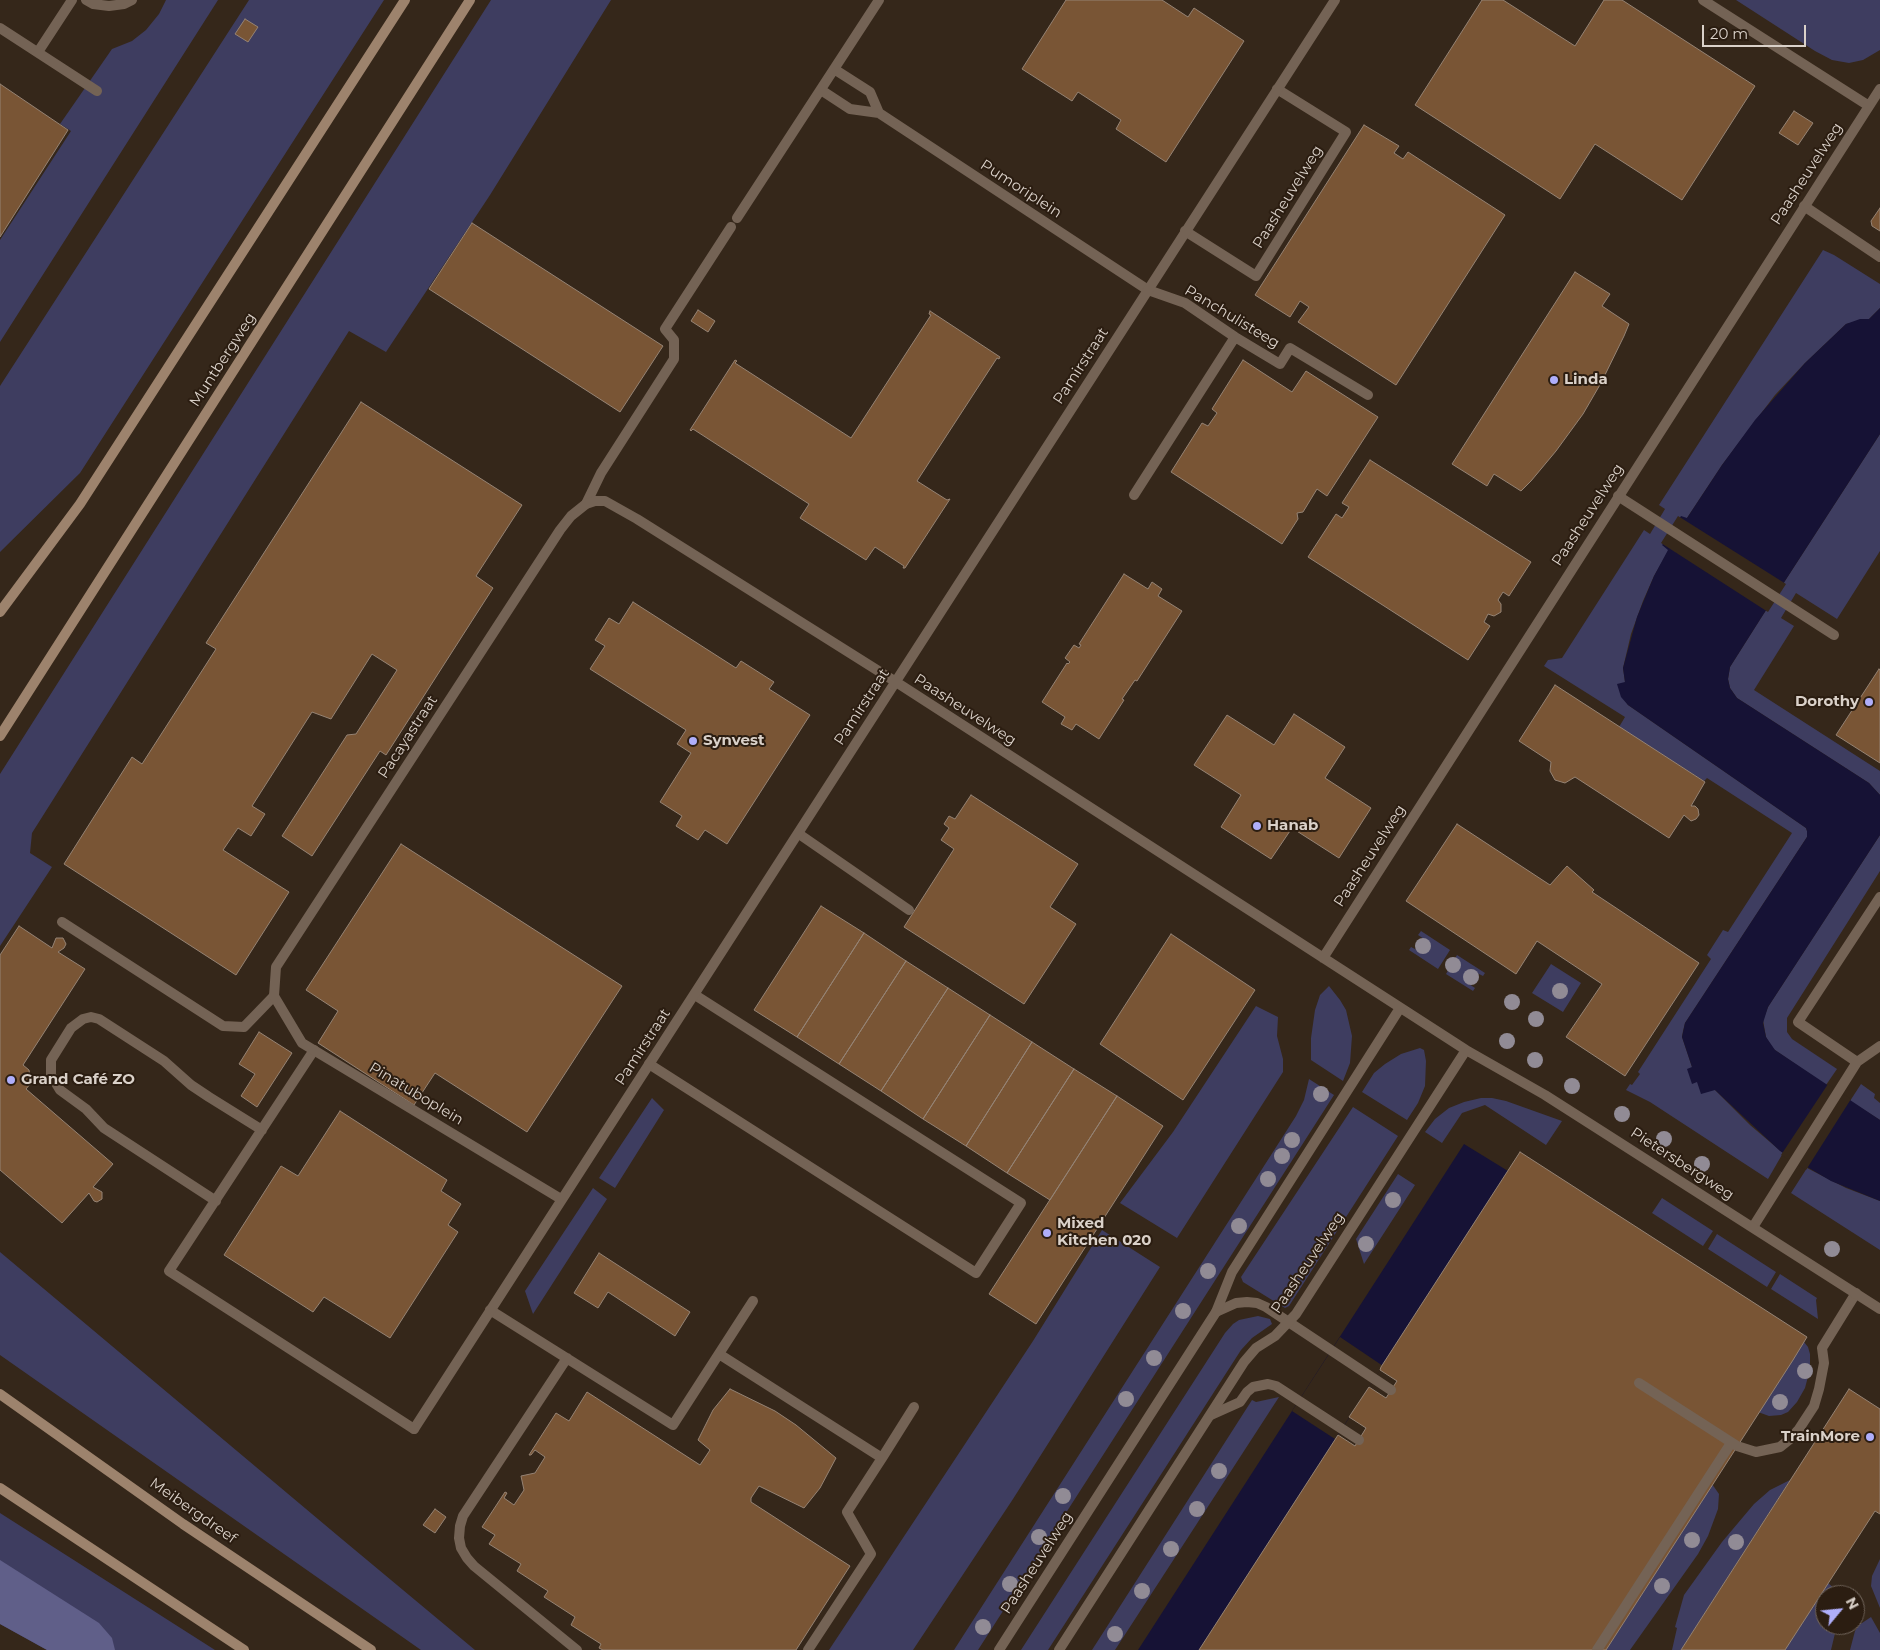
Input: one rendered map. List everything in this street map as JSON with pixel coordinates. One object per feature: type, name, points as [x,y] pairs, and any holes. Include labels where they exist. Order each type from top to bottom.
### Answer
[{"type":"main road","points":[[0,612],[80,504],[405,0]]},
{"type":"main road","name":"Muntbergweg","points":[[0,736],[470,0]]},
{"type":"main road","name":"Meibergdreef","points":[[0,1394],[183,1524],[371,1650]]},
{"type":"main road","points":[[0,1488],[244,1650]]},
{"type":"street","points":[[38,52],[72,0]]},
{"type":"street","points":[[86,0],[94,4],[109,6],[124,4],[132,0]]},
{"type":"street","points":[[586,504],[601,473],[674,359],[674,340],[665,329],[879,0]]},
{"type":"street","name":"Pamirstraat","points":[[216,1201],[170,1271],[414,1429],[1335,0]]},
{"type":"street","points":[[1703,0],[1869,106]]},
{"type":"street","points":[[0,28],[97,91]]},
{"type":"street","points":[[834,69],[870,92],[879,113]]},
{"type":"street","name":"Paasheuvelweg","points":[[1185,231],[1256,276],[1346,132],[1278,89]]},
{"type":"street","name":"Paasheuvelweg","points":[[1323,958],[1880,89]]},
{"type":"street","name":"Pumoriplein","points":[[821,90],[850,109],[879,113],[1148,290]]},
{"type":"street","points":[[1804,206],[1880,257]]},
{"type":"street","name":"Panchulisteeg","points":[[1148,290],[1185,303],[1235,337],[1280,364],[1290,348],[1368,395]]},
{"type":"street","points":[[1134,495],[1235,337]]},
{"type":"street","points":[[1618,496],[1834,635]]},
{"type":"street","name":"Paasheuvelweg","points":[[586,504],[595,501],[605,501],[614,505],[896,682],[1466,1050],[1289,1322],[1276,1336],[1251,1353],[1058,1650]]},
{"type":"street","name":"Pacayastraat","points":[[274,996],[276,967],[560,530],[571,516],[586,504]]},
{"type":"street","points":[[799,834],[909,910]]},
{"type":"street","points":[[1857,1062],[1798,1022],[1880,897]]},
{"type":"street","points":[[62,922],[223,1026],[244,1027],[274,996]]},
{"type":"street","points":[[649,1064],[976,1273],[1021,1203],[695,995]]},
{"type":"street","name":"Pinatuboplein","points":[[274,996],[302,1043],[561,1200]]},
{"type":"street","name":"Paasheuvelweg","points":[[999,1650],[1216,1312],[1232,1272],[1400,1008]]},
{"type":"street","points":[[262,1130],[191,1085],[164,1061],[99,1019],[91,1017],[83,1019],[71,1028],[51,1060],[51,1075],[60,1090],[86,1109],[104,1128],[216,1201],[314,1050]]},
{"type":"street","points":[[1753,1227],[1857,1062],[1880,1046]]},
{"type":"street","name":"Pietersbergweg","points":[[1466,1050],[1545,1095],[1880,1309]]},
{"type":"street","points":[[1639,1383],[1731,1443],[1756,1452],[1780,1447],[1799,1429],[1814,1406],[1820,1389],[1824,1363],[1822,1348],[1856,1293]]},
{"type":"street","points":[[490,1310],[673,1425],[753,1301]]},
{"type":"street","points":[[1216,1312],[1236,1303],[1257,1303],[1266,1307],[1392,1390]]},
{"type":"street","points":[[719,1354],[882,1458]]},
{"type":"street","points":[[567,1358],[463,1516],[459,1538],[466,1558],[474,1566],[577,1650]]},
{"type":"street","points":[[1211,1415],[1240,1402],[1247,1392],[1260,1384],[1268,1384],[1299,1401],[1359,1440]]},
{"type":"street","points":[[808,1650],[871,1554],[847,1512],[914,1407]]},
{"type":"street","points":[[1597,1650],[1731,1443]]},
{"type":"shaded area","points":[[166,0],[218,0],[0,342],[0,240],[71,131],[60,124],[112,49],[132,41],[146,30],[159,14]]},
{"type":"shaded area","points":[[249,0],[384,0],[80,473],[0,552],[0,386]]},
{"type":"shaded area","points":[[491,0],[611,0],[490,195],[386,352],[349,331],[32,833],[30,853],[52,867],[0,946],[0,774]]},
{"type":"shaded area","points":[[1736,0],[1880,0],[1880,50],[1863,60],[1849,63],[1832,60]]},
{"type":"shaded area","points":[[1823,250],[1880,284],[1880,308],[1869,319],[1846,324],[1775,395],[1722,465],[1687,518],[1663,545],[1669,550],[1654,576],[1643,601],[1631,634],[1623,668],[1625,682],[1623,698],[1628,705],[1806,828],[1807,831],[1807,837],[1685,1023],[1682,1037],[1697,1082],[1715,1090],[1750,1125],[1783,1153],[1768,1179],[1650,1102],[1626,1090],[1640,1074],[1638,1072],[1711,959],[1707,955],[1723,930],[1728,932],[1792,833],[1707,778],[1704,781],[1619,727],[1625,717],[1544,666],[1548,660],[1562,658],[1644,530],[1650,534],[1665,509],[1659,505]]},
{"type":"shaded area","points":[[1880,308],[1880,434],[1730,667],[1728,679],[1730,688],[1737,698],[1869,783],[1880,795],[1880,835],[1768,1007],[1763,1023],[1766,1037],[1775,1050],[1880,1120],[1880,1201],[1831,1181],[1780,1151],[1715,1090],[1701,1094],[1697,1082],[1692,1084],[1687,1069],[1692,1067],[1682,1037],[1685,1023],[1807,837],[1807,831],[1806,828],[1628,705],[1621,697],[1617,684],[1625,682],[1623,668],[1637,617],[1654,576],[1668,550],[1662,545],[1681,516],[1687,518],[1755,420],[1805,363],[1846,324],[1860,319],[1869,319]]},
{"type":"shaded area","points":[[1880,434],[1880,551],[1837,619],[1796,593],[1781,618],[1794,626],[1754,690],[1880,771],[1880,795],[1869,783],[1737,698],[1730,688],[1728,679],[1730,667]]},
{"type":"shaded area","points":[[1880,835],[1880,871],[1787,1018],[1787,1032],[1792,1039],[1837,1069],[1826,1085],[1772,1048],[1766,1037],[1763,1020],[1768,1007]]},
{"type":"shaded area","points":[[1421,931],[1450,950],[1438,969],[1409,950],[1411,947],[1417,950],[1424,939],[1418,935]]},
{"type":"shaded area","points":[[1457,955],[1485,973],[1483,976],[1477,973],[1469,984],[1475,988],[1473,991],[1446,974]]},
{"type":"shaded area","points":[[1551,964],[1581,983],[1563,1012],[1532,993]]},
{"type":"shaded area","points":[[1329,986],[1346,1010],[1352,1036],[1350,1063],[1343,1081],[1311,1060],[1311,1038],[1315,1010],[1320,995]]},
{"type":"shaded area","points":[[1256,1006],[1278,1017],[1277,1036],[1283,1059],[1283,1072],[1177,1238],[1120,1203],[1173,1132]]},
{"type":"shaded area","points":[[1420,1048],[1424,1050],[1426,1061],[1425,1086],[1418,1103],[1407,1120],[1362,1092],[1374,1073],[1385,1064],[1401,1054]]},
{"type":"shaded area","points":[[1309,1079],[1334,1095],[978,1650],[954,1650],[1296,1116],[1304,1100]]},
{"type":"shaded area","points":[[1861,1084],[1875,1094],[1874,1098],[1880,1103],[1880,1120],[1850,1101]]},
{"type":"shaded area","points":[[652,1098],[664,1110],[615,1188],[599,1178]]},
{"type":"shaded area","points":[[1481,1098],[1506,1101],[1562,1121],[1546,1145],[1485,1105],[1462,1113],[1442,1143],[1425,1132],[1435,1119],[1449,1108]]},
{"type":"shaded area","points":[[1353,1107],[1398,1136],[1289,1306],[1285,1308],[1243,1282],[1241,1277]]},
{"type":"shaded area","points":[[1464,1144],[1508,1171],[1369,1387],[1199,1650],[1138,1650]]},
{"type":"shaded area","points":[[1807,1168],[1846,1188],[1880,1201],[1880,1250],[1791,1193]]},
{"type":"shaded area","points":[[1398,1174],[1415,1185],[1364,1264],[1356,1239]]},
{"type":"shaded area","points":[[593,1188],[607,1199],[533,1314],[525,1291]]},
{"type":"shaded area","points":[[1662,1198],[1713,1231],[1703,1246],[1652,1213]]},
{"type":"shaded area","points":[[1102,1230],[1160,1267],[1013,1499],[913,1650],[829,1650],[1033,1341]]},
{"type":"shaded area","points":[[1717,1234],[1776,1272],[1767,1287],[1708,1249]]},
{"type":"shaded area","points":[[0,1252],[475,1650],[421,1650],[0,1355]]},
{"type":"shaded area","points":[[1780,1274],[1817,1298],[1818,1319],[1771,1289]]},
{"type":"shaded area","points":[[1258,1316],[1270,1319],[1272,1324],[1252,1338],[1241,1350],[1048,1650],[1021,1650],[1225,1333],[1239,1320]]},
{"type":"shaded area","points":[[1804,1342],[1810,1354],[1810,1369],[1805,1388],[1797,1402],[1788,1412],[1781,1415],[1769,1416],[1758,1412]]},
{"type":"shaded area","points":[[1279,1397],[1115,1650],[1092,1650],[1252,1400],[1256,1402]]},
{"type":"shaded area","points":[[1790,1480],[1681,1650],[1672,1650],[1677,1628],[1675,1627],[1684,1595],[1722,1542],[1754,1504],[1770,1490]]},
{"type":"shaded area","points":[[1712,1484],[1719,1494],[1718,1509],[1708,1536],[1698,1554],[1630,1650],[1606,1650]]},
{"type":"shaded area","points":[[0,1513],[215,1650],[47,1650],[0,1624]]},
{"type":"shaded area","points":[[1880,1559],[1880,1608],[1871,1586],[1872,1576]]},
{"type":"shaded area","points":[[0,1560],[99,1623],[112,1638],[115,1650],[47,1650],[0,1624]]},
{"type":"shaded area","points":[[1815,1603],[1815,1635],[1835,1635],[1831,1650],[1785,1650]]},
{"type":"shaded area","points":[[1871,1617],[1880,1633],[1880,1650],[1850,1650],[1854,1635],[1865,1635],[1865,1621]]},
{"type":"pier","points":[[1678,516],[1786,584],[1768,612],[1661,543]]},
{"type":"pier","points":[[1828,1084],[1851,1099],[1806,1170],[1781,1155]]},
{"type":"pier","points":[[1340,1337],[1383,1366],[1335,1439],[1292,1411]]},
{"type":"building","points":[[1066,0],[1162,0],[1188,17],[1194,8],[1244,41],[1166,162],[1116,129],[1121,120],[1078,92],[1072,101],[1022,69]]},
{"type":"building","points":[[1482,0],[1503,0],[1575,46],[1604,0],[1622,0],[1755,86],[1682,200],[1595,144],[1560,199],[1415,105]]},
{"type":"building","points":[[245,19],[258,27],[248,42],[235,34]]},
{"type":"building","points":[[0,84],[68,130],[0,237]]},
{"type":"building","points":[[1794,111],[1813,123],[1798,145],[1779,133]]},
{"type":"building","points":[[1364,125],[1399,146],[1394,153],[1403,159],[1408,152],[1505,215],[1396,385],[1298,322],[1309,307],[1300,301],[1290,317],[1255,295]]},
{"type":"building","points":[[1880,208],[1880,231],[1872,226],[1871,221]]},
{"type":"building","points":[[472,223],[663,346],[620,412],[429,289]]},
{"type":"building","name":"Linda","points":[[1575,272],[1610,294],[1602,306],[1629,324],[1601,383],[1583,414],[1531,481],[1521,491],[1494,474],[1487,486],[1452,464]]},
{"type":"building","points":[[698,310],[715,321],[708,332],[691,321]]},
{"type":"building","points":[[930,311],[1000,357],[999,359],[997,358],[917,481],[947,500],[950,499],[905,568],[875,547],[866,560],[800,518],[809,504],[693,429],[690,430],[735,360],[737,361],[735,363],[851,438],[931,315],[929,314]]},
{"type":"building","points":[[1243,360],[1292,392],[1306,371],[1378,417],[1327,496],[1317,489],[1303,512],[1297,513],[1298,519],[1282,544],[1171,472],[1202,423],[1208,426],[1217,413],[1212,409]]},
{"type":"building","points":[[361,402],[522,505],[476,576],[493,588],[386,755],[380,751],[312,856],[282,836],[347,735],[356,734],[397,670],[372,654],[331,719],[312,712],[252,806],[265,814],[251,836],[238,828],[223,850],[289,892],[236,975],[64,864],[132,757],[142,764],[216,649],[206,643]]},
{"type":"building","points":[[1370,460],[1531,562],[1509,596],[1503,592],[1498,600],[1501,604],[1501,612],[1494,616],[1488,614],[1484,622],[1490,626],[1468,660],[1308,557],[1336,514],[1342,518],[1349,507],[1342,503]]},
{"type":"building","points":[[1124,574],[1148,589],[1152,582],[1162,589],[1158,596],[1182,611],[1137,681],[1135,680],[1122,699],[1124,700],[1099,739],[1076,724],[1072,730],[1061,724],[1065,717],[1042,702],[1067,663],[1070,662],[1065,658],[1074,645],[1079,648],[1081,645],[1079,644]]},
{"type":"building","points":[[633,602],[736,668],[741,661],[774,682],[769,689],[810,715],[727,844],[705,830],[698,840],[676,826],[682,816],[660,802],[691,753],[677,744],[686,730],[590,669],[605,646],[595,640],[609,618],[619,624]]},
{"type":"building","name":"Dorothy","points":[[1880,670],[1880,763],[1836,735]]},
{"type":"building","points":[[1555,685],[1705,782],[1691,806],[1695,806],[1698,809],[1699,815],[1696,819],[1691,821],[1684,815],[1669,838],[1575,777],[1565,783],[1555,780],[1550,771],[1551,762],[1519,741]]},
{"type":"building","points":[[1294,714],[1345,747],[1325,778],[1371,808],[1339,858],[1292,828],[1271,859],[1221,827],[1241,795],[1194,765],[1227,715],[1274,745]]},
{"type":"building","points":[[971,795],[1078,864],[1050,907],[1076,924],[1024,1004],[904,927],[954,849],[941,840],[949,828],[944,824],[949,816],[955,819]]},
{"type":"building","points":[[1457,824],[1550,885],[1567,866],[1594,890],[1592,892],[1699,963],[1625,1076],[1566,1037],[1602,984],[1537,941],[1516,974],[1406,901]]},
{"type":"building","points":[[401,844],[622,986],[527,1132],[435,1073],[414,1105],[318,1043],[338,1011],[306,990]]},
{"type":"building","points":[[821,906],[864,933],[797,1037],[754,1010]]},
{"type":"building","points":[[19,926],[52,948],[56,938],[63,938],[66,944],[58,952],[85,969],[23,1065],[29,1070],[31,1083],[26,1089],[113,1164],[93,1187],[102,1192],[102,1199],[97,1202],[94,1201],[89,1193],[62,1223],[0,1170],[0,955]]},
{"type":"building","points":[[864,933],[906,961],[839,1064],[797,1037]]},
{"type":"building","points":[[1171,934],[1255,990],[1183,1100],[1100,1044]]},
{"type":"building","points":[[906,961],[948,988],[881,1091],[839,1064]]},
{"type":"building","points":[[948,988],[990,1015],[923,1119],[881,1091]]},
{"type":"building","points":[[990,1015],[1032,1042],[966,1146],[923,1119]]},
{"type":"building","points":[[259,1032],[292,1053],[257,1107],[241,1096],[255,1074],[239,1064]]},
{"type":"building","points":[[1032,1042],[1074,1069],[1007,1173],[966,1146]]},
{"type":"building","points":[[1074,1069],[1117,1096],[1050,1200],[1007,1173]]},
{"type":"building","points":[[1117,1096],[1163,1126],[1036,1324],[989,1294]]},
{"type":"building","points":[[340,1111],[447,1180],[441,1191],[461,1204],[448,1225],[458,1232],[390,1338],[324,1297],[313,1312],[224,1255],[281,1166],[298,1176]]},
{"type":"building","points":[[1520,1152],[1807,1337],[1793,1360],[1606,1650],[1199,1650],[1338,1435],[1355,1446],[1366,1428],[1349,1417],[1369,1387],[1386,1398],[1397,1381],[1380,1370],[1381,1367]]},
{"type":"building","points":[[599,1253],[690,1312],[675,1336],[608,1292],[598,1308],[574,1293]]},
{"type":"building","points":[[730,1389],[775,1411],[796,1425],[836,1458],[820,1488],[804,1508],[759,1486],[751,1498],[751,1502],[850,1566],[796,1650],[603,1650],[599,1648],[601,1644],[571,1625],[575,1617],[544,1597],[548,1591],[517,1571],[521,1564],[489,1544],[495,1535],[482,1527],[505,1492],[507,1493],[504,1498],[514,1505],[524,1490],[521,1476],[535,1473],[545,1457],[535,1450],[529,1455],[556,1413],[569,1421],[587,1392],[700,1465],[710,1450],[698,1440],[713,1410]]},
{"type":"building","points":[[1849,1389],[1880,1409],[1880,1514],[1875,1511],[1827,1585],[1815,1585],[1815,1604],[1785,1650],[1681,1650]]},
{"type":"building","points":[[435,1509],[446,1517],[435,1533],[423,1525]]},
{"type":"place","name":"Linda","points":[[1554,380]]},
{"type":"place","name":"Dorothy","points":[[1869,702]]},
{"type":"place","name":"Synvest","points":[[693,741]]},
{"type":"place","name":"Hanab","points":[[1257,826]]},
{"type":"place","name":"Grand Café ZO","points":[[11,1080]]},
{"type":"place","name":"Mixed Kitchen 020","points":[[1047,1233]]},
{"type":"place","name":"TrainMore","points":[[1870,1437]]}]
